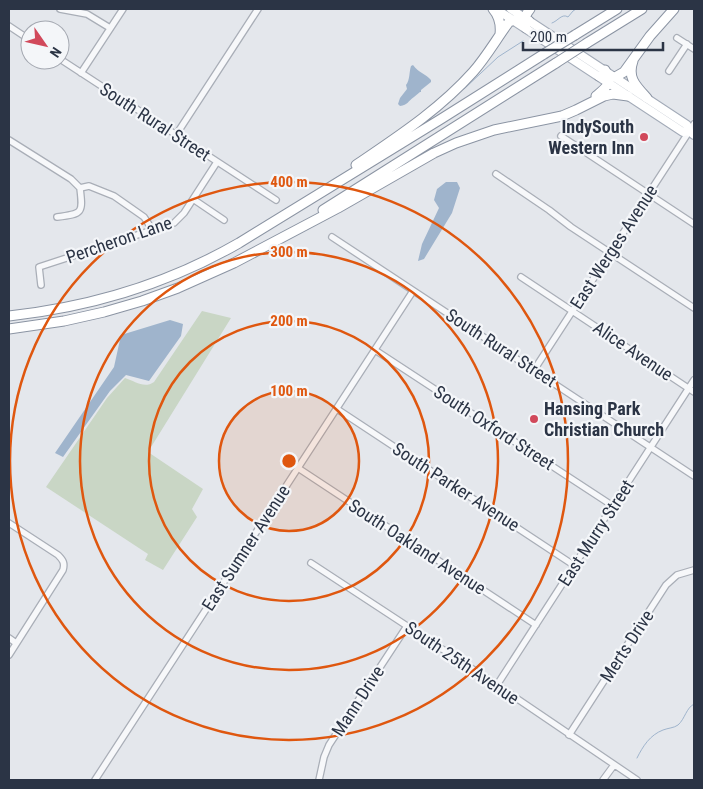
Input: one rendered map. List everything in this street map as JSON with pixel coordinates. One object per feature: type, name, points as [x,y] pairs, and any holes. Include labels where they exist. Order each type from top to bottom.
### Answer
[{"type":"highway","points":[[495,9],[501,26],[500,35]]},
{"type":"highway","points":[[267,226],[426,116],[469,75],[508,24],[513,20],[526,22],[530,9]]},
{"type":"highway","points":[[9,316],[43,312],[112,297],[166,279],[239,244],[616,9]]},
{"type":"highway","points":[[274,241],[642,9]]},
{"type":"highway","points":[[589,103],[606,88],[607,77],[620,75],[624,72],[652,33],[674,9]]},
{"type":"highway","points":[[635,57],[631,69],[632,79],[647,98]]},
{"type":"highway","points":[[9,330],[108,311],[178,288],[209,275],[338,208],[456,143],[494,130],[562,116],[609,94],[628,96]]},
{"type":"main road","points":[[495,9],[513,20]]},
{"type":"main road","points":[[512,9],[526,22],[607,77],[647,98],[687,124],[692,133]]},
{"type":"main road","points":[[607,77],[628,96],[683,132],[692,133]]},
{"type":"street","points":[[64,9],[90,16],[110,28]]},
{"type":"street","points":[[81,73],[123,9]]},
{"type":"street","points":[[176,135],[258,9]]},
{"type":"street","points":[[9,26],[20,33]]},
{"type":"street","points":[[677,38],[694,49]]},
{"type":"street","points":[[669,71],[687,44]]},
{"type":"street","name":"South Rural Street","points":[[70,66],[276,200]]},
{"type":"street","name":"East Werges Avenue","points":[[534,370],[649,194],[692,133],[694,124]]},
{"type":"street","points":[[561,136],[694,224]]},
{"type":"street","points":[[9,140],[80,188],[82,203],[79,211],[74,215],[57,217]]},
{"type":"street","name":"Percheron Lane","points":[[41,285],[39,267],[174,223],[181,217],[216,162]]},
{"type":"street","points":[[496,174],[571,227],[694,308]]},
{"type":"street","points":[[80,188],[89,186],[114,196],[144,217],[152,231]]},
{"type":"street","points":[[193,199],[224,220]]},
{"type":"street","name":"South Rural Street","points":[[332,237],[694,476]]},
{"type":"street","name":"Alice Avenue","points":[[521,277],[692,390]]},
{"type":"street","name":"East Sumner Avenue","points":[[95,780],[413,291]]},
{"type":"street","name":"South Oxford Street","points":[[375,350],[613,506]]},
{"type":"street","name":"East Murry Street","points":[[496,685],[651,447],[692,390],[694,380]]},
{"type":"street","name":"South Parker Avenue","points":[[337,409],[574,566]]},
{"type":"street","name":"South Oakland Avenue","points":[[298,468],[536,625]]},
{"type":"street","points":[[9,523],[58,555],[64,564],[63,570],[9,655]]},
{"type":"street","name":"South 25th Avenue","points":[[311,563],[637,780]]},
{"type":"street","name":"Merts Drive","points":[[569,735],[666,585],[677,575],[694,570]]},
{"type":"street","name":"Mann Drive","points":[[319,780],[324,756],[330,745],[407,626]]},
{"type":"street","points":[[9,638],[16,643]]},
{"type":"street","points":[[603,780],[614,764]]},
{"type":"green space","points":[[202,311],[231,318],[148,452],[203,489],[192,509],[197,517],[163,570],[145,560],[148,554],[46,487],[107,398],[125,378],[143,385],[154,382]]},
{"type":"water","points":[[413,65],[429,78],[431,82],[406,104],[400,106],[398,104],[407,89],[406,85],[411,66]]},
{"type":"water","points":[[446,182],[457,182],[460,188],[452,213],[424,259],[418,261],[422,244],[439,208],[434,200],[437,189]]},
{"type":"water","points":[[170,320],[183,324],[181,336],[149,381],[126,375],[110,391],[63,457],[55,453],[114,367],[121,335]]},
{"type":"waterway","points":[[552,23],[562,17],[568,17],[576,9]]},
{"type":"waterway","points":[[464,89],[498,57],[523,41]]},
{"type":"waterway","points":[[637,758],[644,745],[651,738],[658,732],[678,725],[689,708],[694,704]]},
{"type":"place","name":"IndySouth Western Inn","points":[[644,137]]},
{"type":"place","name":"Hansing Park Christian Church","points":[[534,419]]}]
